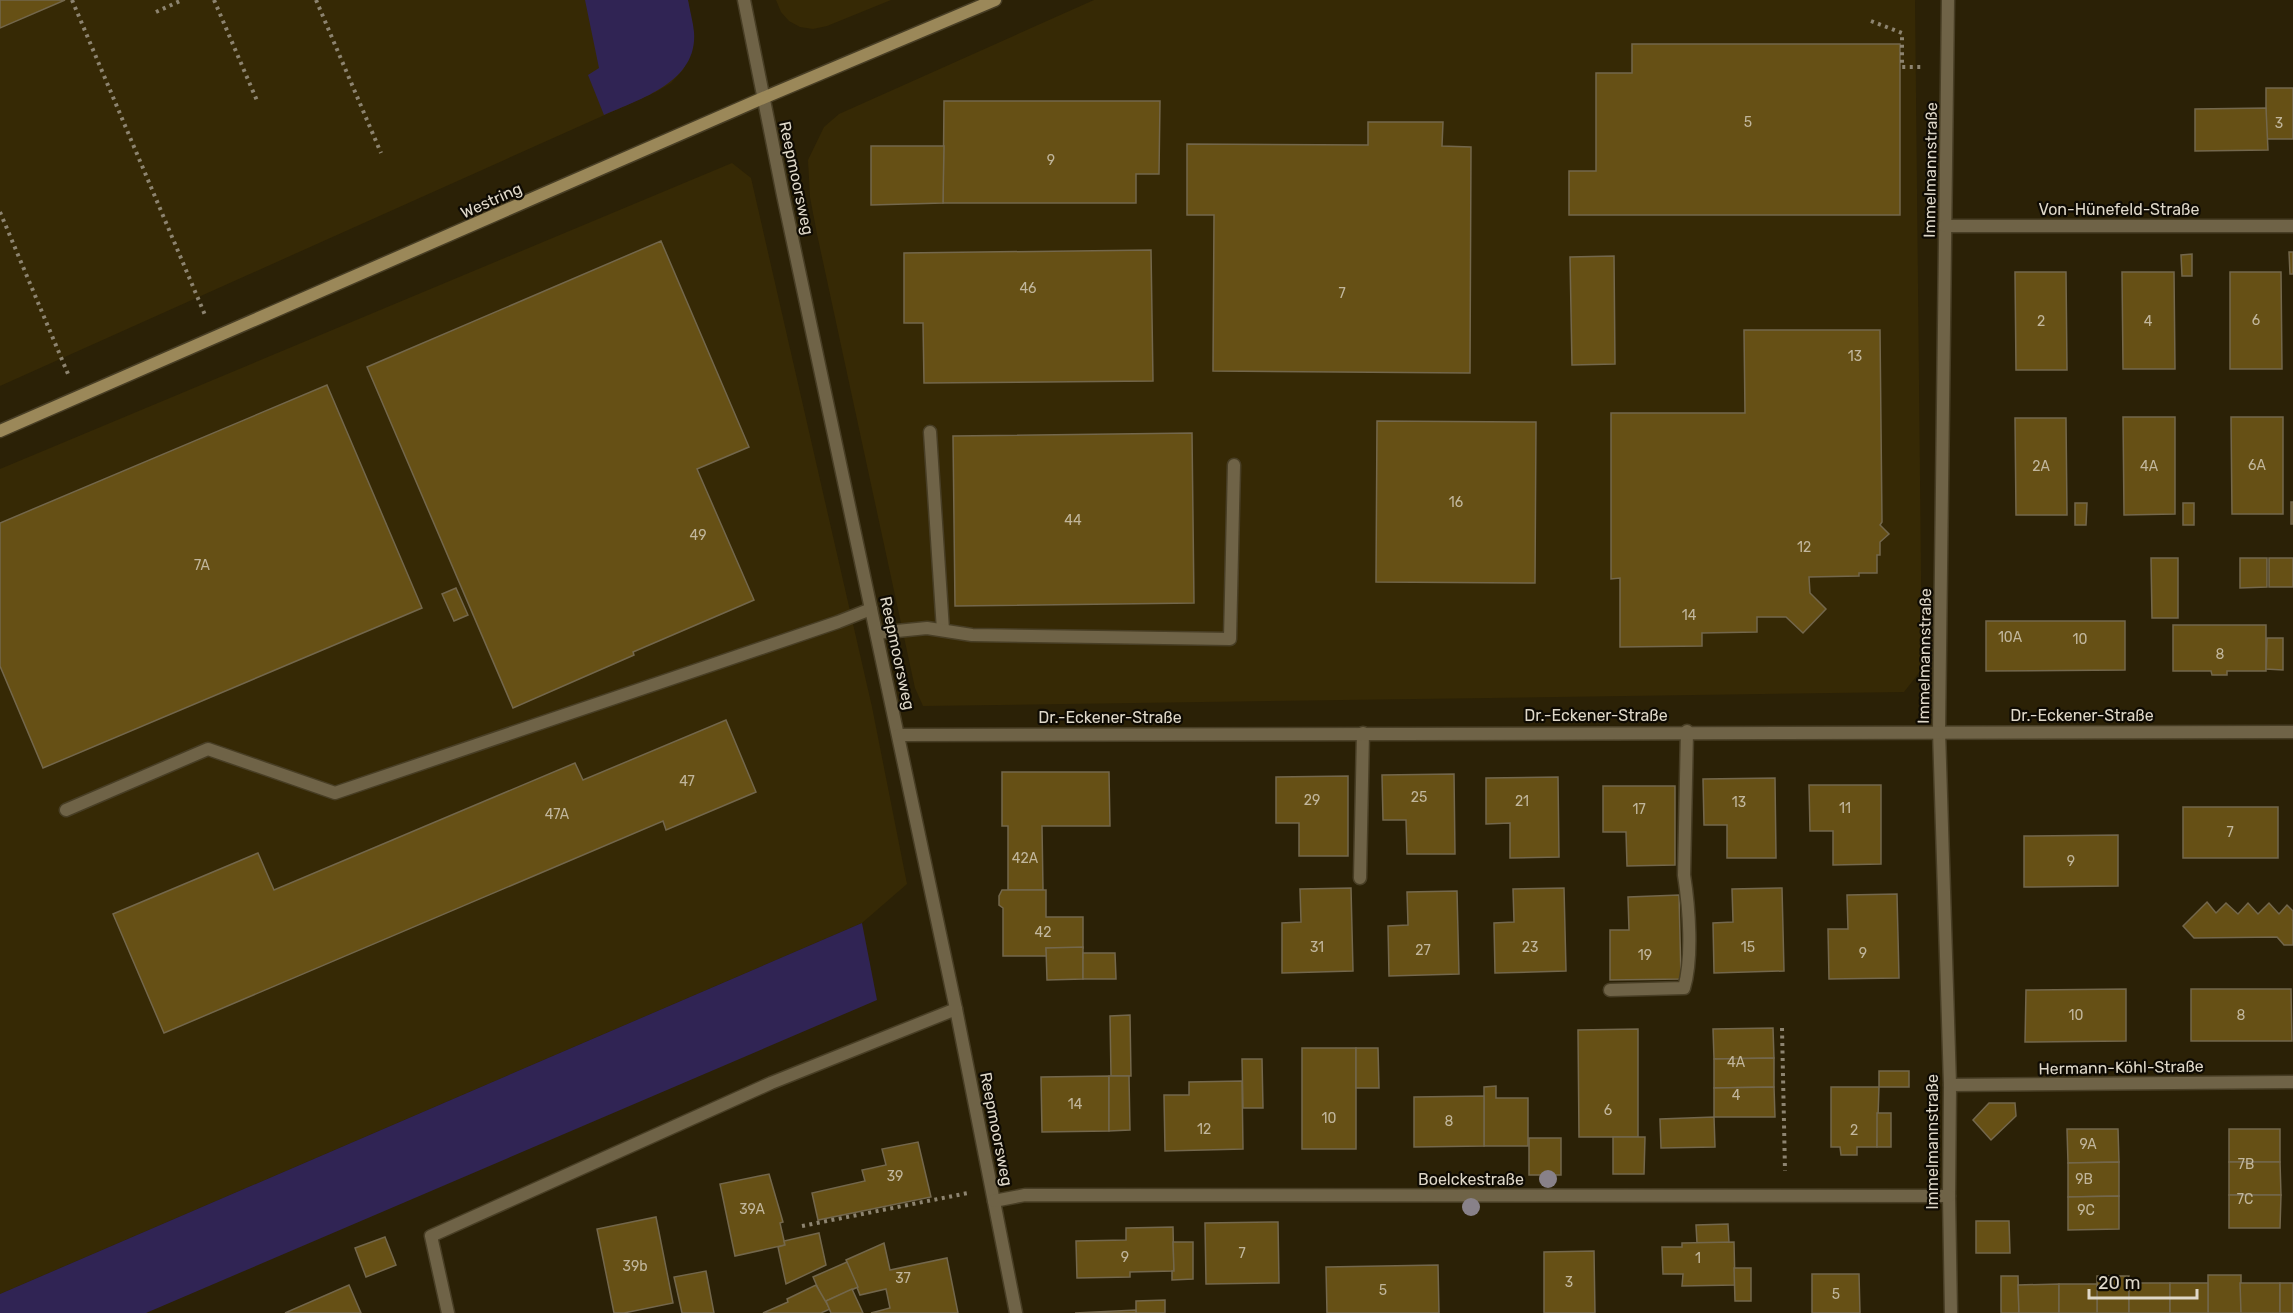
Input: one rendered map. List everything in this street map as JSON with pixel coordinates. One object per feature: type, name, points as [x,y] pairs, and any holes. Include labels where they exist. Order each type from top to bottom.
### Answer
[{"type":"main road","name":"Westring","points":[[0,431],[763,98],[995,0]]},
{"type":"street","name":"Reepmoorsweg","points":[[744,0],[956,1009],[1016,1313]]},
{"type":"street","name":"Immelmannstraße","points":[[1948,0],[1939,731],[1950,1085],[1951,1313]]},
{"type":"street","name":"Von-Hünefeld-Straße","points":[[1945,226],[2293,226]]},
{"type":"street","points":[[930,432],[943,630]]},
{"type":"street","points":[[877,633],[927,628],[972,635],[1230,639],[1234,465]]},
{"type":"street","points":[[66,810],[208,749],[334,793],[871,609]]},
{"type":"street","points":[[1610,990],[1684,988],[1688,974],[1687,897],[1684,875],[1687,731]]},
{"type":"street","name":"Dr.-Eckener-Straße","points":[[899,735],[1687,731],[2293,732]]},
{"type":"street","points":[[1360,878],[1363,733]]},
{"type":"street","points":[[448,1313],[431,1236],[771,1083],[956,1009]]},
{"type":"street","name":"Hermann-Köhl-Straße","points":[[1950,1085],[2293,1082]]},
{"type":"street","name":"Boelckestraße","points":[[994,1202],[1025,1195],[1949,1196]]},
{"type":"path","points":[[72,0],[214,338]]},
{"type":"path","points":[[156,12],[182,0]]},
{"type":"path","points":[[214,0],[258,103]]},
{"type":"path","points":[[316,0],[381,153]]},
{"type":"path","points":[[1871,21],[1902,33],[1902,67],[1920,67]]},
{"type":"path","points":[[0,212],[78,397]]},
{"type":"path","points":[[1782,1028],[1786,1196]]},
{"type":"path","points":[[802,1226],[992,1188]]},
{"type":"shaded area","points":[[0,0],[688,0],[694,34],[693,47],[683,70],[671,83],[656,92],[0,386]]},
{"type":"shaded area","points":[[585,0],[688,0],[694,32],[693,49],[687,64],[664,86],[604,115],[588,75],[599,68]]},
{"type":"shaded area","points":[[776,0],[891,0],[827,26],[813,29],[800,27],[789,21],[781,12]]},
{"type":"shaded area","points":[[1094,0],[1915,0],[1922,669],[1904,692],[923,706],[915,688],[817,234],[810,197],[808,160],[824,127],[839,114]]},
{"type":"shaded area","points":[[732,163],[751,178],[872,707],[907,884],[862,923],[0,1294],[0,469]]},
{"type":"shaded area","points":[[862,923],[877,1000],[146,1313],[0,1313],[0,1294]]},
{"type":"building","points":[[0,0],[65,0],[0,28]]},
{"type":"building","points":[[1632,44],[1900,44],[1900,215],[1569,215],[1569,171],[1596,171],[1596,73],[1632,73]]},
{"type":"building","points":[[2266,88],[2293,88],[2293,139],[2266,139]]},
{"type":"building","points":[[944,101],[1160,101],[1159,174],[1136,174],[1136,203],[943,203]]},
{"type":"building","points":[[2266,108],[2268,150],[2195,151],[2195,109]]},
{"type":"building","points":[[1368,122],[1443,122],[1442,146],[1471,147],[1470,373],[1213,371],[1214,215],[1187,215],[1187,144],[1368,145]]},
{"type":"building","points":[[871,146],[944,146],[943,203],[871,205]]},
{"type":"building","points":[[661,241],[749,447],[697,469],[754,600],[633,652],[634,655],[513,708],[367,367]]},
{"type":"building","points":[[1151,250],[1153,381],[924,383],[923,323],[904,323],[904,253]]},
{"type":"building","points":[[2289,252],[2293,252],[2293,274],[2290,274]]},
{"type":"building","points":[[2192,254],[2192,276],[2182,276],[2181,255]]},
{"type":"building","points":[[1614,256],[1615,364],[1572,365],[1570,257]]},
{"type":"building","points":[[2015,272],[2066,272],[2067,370],[2016,370]]},
{"type":"building","points":[[2122,272],[2174,272],[2175,369],[2123,369]]},
{"type":"building","points":[[2230,272],[2281,272],[2282,369],[2230,369]]},
{"type":"building","points":[[1744,330],[1880,330],[1882,522],[1880,525],[1889,534],[1880,542],[1877,573],[1859,573],[1859,576],[1809,577],[1810,593],[1826,609],[1803,633],[1786,617],[1757,617],[1757,632],[1702,633],[1702,646],[1620,647],[1620,578],[1611,579],[1611,413],[1745,413]]},
{"type":"building","points":[[327,385],[422,608],[43,768],[0,666],[0,523]]},
{"type":"building","points":[[2123,417],[2175,417],[2175,514],[2124,515]]},
{"type":"building","points":[[2231,417],[2283,417],[2283,514],[2232,514]]},
{"type":"building","points":[[2015,418],[2066,418],[2067,515],[2016,515]]},
{"type":"building","points":[[1377,421],[1536,422],[1535,583],[1376,582]]},
{"type":"building","points":[[1192,433],[1194,603],[955,606],[953,436]]},
{"type":"building","points":[[2291,502],[2293,502],[2293,524],[2291,524]]},
{"type":"building","points":[[2075,503],[2087,503],[2086,525],[2075,525]]},
{"type":"building","points":[[2183,503],[2194,503],[2194,525],[2183,525]]},
{"type":"building","points":[[2151,558],[2178,558],[2178,618],[2152,618]]},
{"type":"building","points":[[2240,558],[2267,558],[2267,587],[2240,588]]},
{"type":"building","points":[[2269,558],[2293,558],[2293,587],[2269,587]]},
{"type":"building","points":[[456,588],[468,615],[454,621],[442,594]]},
{"type":"building","points":[[1986,621],[2125,621],[2125,670],[1986,671]]},
{"type":"building","points":[[2173,625],[2266,625],[2266,671],[2227,671],[2227,675],[2212,675],[2211,671],[2173,671]]},
{"type":"building","points":[[2267,638],[2283,638],[2283,670],[2266,669]]},
{"type":"building","points":[[726,720],[756,792],[666,830],[663,821],[164,1033],[113,914],[258,853],[274,890],[575,763],[583,780]]},
{"type":"building","points":[[1002,772],[1109,772],[1110,826],[1042,826],[1043,890],[1008,890],[1008,826],[1002,826]]},
{"type":"building","points":[[1454,774],[1455,854],[1407,854],[1406,820],[1383,820],[1382,775]]},
{"type":"building","points":[[1348,776],[1348,856],[1299,856],[1299,823],[1276,823],[1276,777]]},
{"type":"building","points":[[1558,777],[1559,857],[1510,858],[1510,823],[1486,824],[1486,778]]},
{"type":"building","points":[[1775,778],[1776,858],[1727,858],[1727,825],[1704,825],[1703,779]]},
{"type":"building","points":[[1809,785],[1881,785],[1881,864],[1833,865],[1833,831],[1810,831]]},
{"type":"building","points":[[1603,786],[1675,786],[1675,865],[1627,866],[1626,832],[1603,832]]},
{"type":"building","points":[[2183,807],[2278,807],[2278,858],[2183,858]]},
{"type":"building","points":[[2118,835],[2118,886],[2024,887],[2024,836]]},
{"type":"building","points":[[1351,888],[1353,971],[1282,973],[1282,923],[1301,922],[1300,889]]},
{"type":"building","points":[[1564,888],[1566,971],[1495,973],[1494,923],[1514,922],[1513,889]]},
{"type":"building","points":[[1782,888],[1784,971],[1714,973],[1713,923],[1733,922],[1732,889]]},
{"type":"building","points":[[1002,890],[1046,890],[1046,917],[1083,917],[1083,948],[1046,948],[1047,956],[1003,956],[1003,908],[999,905]]},
{"type":"building","points":[[1457,891],[1459,974],[1389,976],[1388,926],[1408,925],[1407,892]]},
{"type":"building","points":[[1897,894],[1899,978],[1829,979],[1828,929],[1848,929],[1847,895]]},
{"type":"building","points":[[1679,895],[1681,979],[1610,980],[1610,930],[1629,930],[1628,897]]},
{"type":"building","points":[[2207,902],[2216,913],[2226,903],[2238,914],[2248,903],[2258,914],[2269,903],[2279,914],[2287,905],[2293,911],[2293,945],[2284,945],[2277,937],[2194,938],[2183,926]]},
{"type":"building","points":[[1083,947],[1083,979],[1047,980],[1046,948]]},
{"type":"building","points":[[1083,953],[1115,953],[1116,979],[1083,979]]},
{"type":"building","points":[[2126,989],[2126,1041],[2025,1042],[2026,990]]},
{"type":"building","points":[[2191,989],[2291,989],[2292,1041],[2191,1041]]},
{"type":"building","points":[[1130,1015],[1131,1076],[1111,1076],[1110,1016]]},
{"type":"building","points":[[1773,1028],[1774,1058],[1714,1059],[1713,1029]]},
{"type":"building","points":[[1638,1029],[1638,1137],[1579,1137],[1578,1030]]},
{"type":"building","points":[[1302,1048],[1356,1048],[1356,1149],[1302,1149]]},
{"type":"building","points":[[1356,1048],[1378,1048],[1379,1088],[1356,1088]]},
{"type":"building","points":[[1774,1058],[1774,1087],[1714,1088],[1714,1059]]},
{"type":"building","points":[[1242,1059],[1262,1059],[1263,1108],[1243,1108]]},
{"type":"building","points":[[1879,1071],[1909,1071],[1909,1087],[1879,1087]]},
{"type":"building","points":[[1109,1076],[1109,1131],[1042,1132],[1041,1077]]},
{"type":"building","points":[[1109,1076],[1129,1076],[1130,1130],[1109,1131]]},
{"type":"building","points":[[1242,1081],[1243,1149],[1165,1151],[1164,1095],[1189,1095],[1189,1082]]},
{"type":"building","points":[[1496,1086],[1496,1098],[1528,1098],[1528,1146],[1484,1146],[1484,1087]]},
{"type":"building","points":[[1774,1087],[1775,1117],[1714,1117],[1714,1088]]},
{"type":"building","points":[[1831,1087],[1879,1087],[1877,1147],[1857,1147],[1857,1155],[1841,1155],[1840,1147],[1831,1147]]},
{"type":"building","points":[[1484,1096],[1484,1146],[1414,1147],[1414,1097]]},
{"type":"building","points":[[1989,1103],[2015,1103],[2016,1116],[1991,1140],[1973,1120]]},
{"type":"building","points":[[1877,1113],[1891,1113],[1891,1147],[1877,1147]]},
{"type":"building","points":[[1714,1117],[1715,1147],[1661,1148],[1660,1119]]},
{"type":"building","points":[[2067,1129],[2118,1129],[2119,1162],[2068,1163]]},
{"type":"building","points":[[2229,1129],[2280,1129],[2280,1162],[2229,1162]]},
{"type":"building","points":[[1613,1137],[1645,1137],[1644,1174],[1613,1174]]},
{"type":"building","points":[[1529,1138],[1561,1138],[1561,1175],[1529,1175]]},
{"type":"building","points":[[918,1142],[931,1197],[818,1220],[812,1193],[865,1181],[862,1170],[886,1165],[882,1149]]},
{"type":"building","points":[[2119,1162],[2119,1196],[2068,1197],[2068,1163]]},
{"type":"building","points":[[2229,1162],[2280,1162],[2281,1195],[2229,1195]]},
{"type":"building","points":[[769,1174],[783,1222],[780,1223],[785,1245],[735,1256],[720,1184]]},
{"type":"building","points":[[2229,1195],[2281,1195],[2280,1228],[2229,1228]]},
{"type":"building","points":[[2119,1196],[2119,1229],[2068,1230],[2068,1197]]},
{"type":"building","points":[[656,1217],[673,1303],[614,1313],[597,1229]]},
{"type":"building","points":[[1976,1221],[2009,1221],[2010,1253],[1976,1253]]},
{"type":"building","points":[[1278,1222],[1279,1283],[1206,1284],[1205,1223]]},
{"type":"building","points":[[1728,1224],[1729,1243],[1697,1243],[1696,1225]]},
{"type":"building","points":[[1173,1227],[1174,1271],[1130,1272],[1130,1277],[1077,1278],[1076,1241],[1126,1240],[1126,1228]]},
{"type":"building","points":[[819,1233],[826,1265],[786,1284],[778,1247],[785,1245],[784,1241]]},
{"type":"building","points":[[385,1237],[396,1265],[366,1277],[355,1248]]},
{"type":"building","points":[[1173,1242],[1193,1242],[1193,1279],[1172,1280]]},
{"type":"building","points":[[1734,1242],[1735,1285],[1682,1286],[1683,1274],[1663,1274],[1662,1247],[1682,1247],[1682,1243]]},
{"type":"building","points":[[884,1243],[890,1270],[947,1258],[958,1313],[871,1313],[890,1308],[886,1289],[860,1295],[846,1260]]},
{"type":"building","points":[[1594,1251],[1595,1313],[1544,1313],[1544,1252]]},
{"type":"building","points":[[847,1262],[858,1287],[824,1302],[813,1277]]},
{"type":"building","points":[[1438,1265],[1439,1313],[1327,1313],[1326,1267]]},
{"type":"building","points":[[1734,1268],[1751,1268],[1751,1301],[1735,1301]]},
{"type":"building","points":[[706,1271],[714,1313],[682,1313],[674,1277]]},
{"type":"building","points":[[1812,1274],[1859,1274],[1860,1313],[1812,1313]]},
{"type":"building","points":[[2208,1275],[2241,1275],[2241,1313],[2208,1313]]},
{"type":"building","points":[[2001,1276],[2018,1276],[2019,1313],[2001,1313]]},
{"type":"building","points":[[2097,1276],[2129,1276],[2129,1313],[2097,1313]]},
{"type":"building","points":[[2129,1283],[2170,1283],[2170,1313],[2129,1313]]},
{"type":"building","points":[[2170,1283],[2208,1283],[2208,1313],[2170,1313]]},
{"type":"building","points":[[2240,1283],[2280,1283],[2280,1313],[2241,1313]]},
{"type":"building","points":[[2280,1283],[2293,1283],[2293,1313],[2280,1313]]},
{"type":"building","points":[[2059,1284],[2059,1313],[2019,1313],[2018,1285]]},
{"type":"building","points":[[2059,1284],[2097,1284],[2097,1313],[2059,1313]]},
{"type":"building","points":[[349,1285],[361,1313],[285,1313]]},
{"type":"building","points":[[816,1285],[830,1309],[821,1313],[763,1313],[788,1302],[787,1299]]},
{"type":"building","points":[[852,1289],[863,1313],[831,1313],[826,1301]]},
{"type":"building","points":[[1165,1300],[1165,1313],[1136,1313],[1136,1301]]},
{"type":"building","points":[[1136,1310],[1136,1313],[1075,1313]]}]
